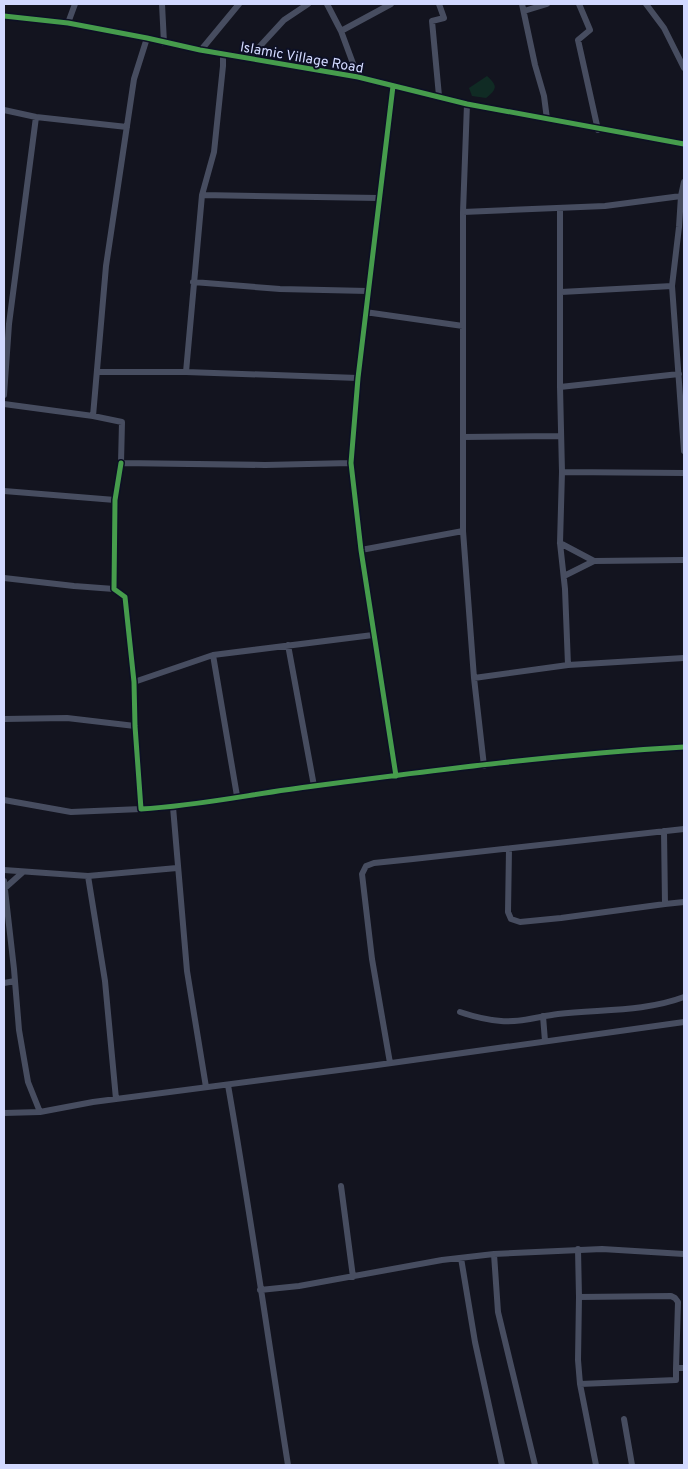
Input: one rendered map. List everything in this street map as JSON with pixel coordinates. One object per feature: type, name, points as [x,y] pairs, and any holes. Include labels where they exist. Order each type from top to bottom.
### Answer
[{"type":"street","points":[[68,23],[75,4]]},
{"type":"street","points":[[163,4],[164,42]]},
{"type":"street","points":[[201,50],[239,4]]},
{"type":"street","points":[[249,58],[284,20],[308,4]]},
{"type":"street","points":[[327,4],[341,31],[358,77]]},
{"type":"street","points":[[341,31],[391,4]]},
{"type":"street","points":[[439,4],[444,18],[432,21],[439,96]]},
{"type":"street","points":[[547,4],[523,7],[535,65],[544,96],[547,119]]},
{"type":"street","points":[[579,4],[590,30],[578,40],[598,130]]},
{"type":"street","points":[[646,4],[664,28],[684,68]]},
{"type":"street","name":"Islamic Village Road","points":[[4,16],[68,23],[222,54],[358,77],[467,104],[598,130],[684,144]]},
{"type":"street","points":[[93,416],[106,266],[134,79],[147,38]]},
{"type":"street","points":[[186,372],[202,195],[214,152],[223,66],[222,54]]},
{"type":"street","points":[[393,86],[365,312],[351,463],[373,635],[396,776]]},
{"type":"street","points":[[467,104],[463,212],[463,531],[474,678],[484,766]]},
{"type":"street","points":[[4,110],[36,117],[127,127]]},
{"type":"street","points":[[4,395],[6,324],[36,117]]},
{"type":"street","points":[[684,182],[672,286],[684,451]]},
{"type":"street","points":[[202,195],[378,198]]},
{"type":"street","points":[[463,212],[605,206],[681,196]]},
{"type":"street","points":[[560,208],[562,472],[560,543],[564,576],[568,665]]},
{"type":"street","points":[[193,282],[280,289],[368,291]]},
{"type":"street","points":[[561,292],[672,286]]},
{"type":"street","points":[[365,312],[463,326]]},
{"type":"street","points":[[97,372],[186,372],[358,378]]},
{"type":"street","points":[[560,387],[679,374]]},
{"type":"street","points":[[4,404],[93,416],[122,422],[121,463],[115,500],[114,589]]},
{"type":"street","points":[[463,437],[561,436]]},
{"type":"street","points":[[121,463],[265,465],[351,463]]},
{"type":"street","points":[[562,472],[684,473]]},
{"type":"street","points":[[4,491],[115,500]]},
{"type":"street","points":[[361,550],[463,531]]},
{"type":"street","points":[[560,543],[594,562]]},
{"type":"street","points":[[564,576],[594,562],[684,560]]},
{"type":"street","points":[[4,578],[114,589],[125,597],[134,682],[141,808]]},
{"type":"street","points":[[134,682],[213,655],[373,635]]},
{"type":"street","points":[[288,645],[314,786]]},
{"type":"street","points":[[213,655],[237,796]]},
{"type":"street","points":[[474,678],[568,665],[684,658]]},
{"type":"street","points":[[4,719],[67,718],[135,726]]},
{"type":"street","points":[[4,800],[71,812],[173,807],[237,796],[396,776],[625,750],[684,747]]},
{"type":"street","points":[[173,807],[187,970],[206,1087]]},
{"type":"street","points":[[390,1064],[372,959],[362,874],[366,866],[374,863],[684,829]]},
{"type":"street","points":[[664,831],[665,904]]},
{"type":"street","points":[[509,848],[508,912],[512,920],[520,922],[561,918],[684,902]]},
{"type":"street","points":[[4,870],[88,876],[177,868]]},
{"type":"street","points":[[5,888],[23,872]]},
{"type":"street","points":[[88,876],[106,990],[116,1099]]},
{"type":"street","points":[[4,880],[19,1030],[28,1082],[40,1112]]},
{"type":"street","points":[[4,983],[15,981]]},
{"type":"street","points":[[460,1012],[502,1021],[636,1008],[666,1004],[684,997]]},
{"type":"street","points":[[543,1016],[545,1041]]},
{"type":"street","points":[[4,1113],[40,1112],[116,1099],[390,1064],[684,1022]]},
{"type":"street","points":[[228,1085],[254,1236],[260,1290],[288,1465]]},
{"type":"street","points":[[341,1186],[353,1277]]},
{"type":"street","points":[[260,1290],[299,1286],[494,1254],[578,1249],[611,1249],[684,1254]]},
{"type":"street","points":[[578,1249],[578,1360],[580,1384],[596,1465]]},
{"type":"street","points":[[494,1254],[498,1312],[535,1465]]},
{"type":"street","points":[[461,1258],[475,1342],[502,1465]]},
{"type":"street","points":[[579,1297],[671,1296],[678,1302],[676,1380],[580,1384]]},
{"type":"street","points":[[676,1368],[684,1368]]},
{"type":"street","points":[[624,1419],[632,1465]]},
{"type":"green space","points":[[487,76],[493,82],[494,90],[486,98],[472,96],[469,88]]},
{"type":"cycle path","points":[[4,16],[68,23],[200,50],[358,77],[467,104],[684,144]]},
{"type":"cycle path","points":[[393,86],[358,378],[351,463],[361,550],[396,776]]},
{"type":"cycle path","points":[[121,463],[115,500],[114,589],[125,597],[134,682],[141,809],[184,805],[292,789],[499,763],[684,747]]}]
